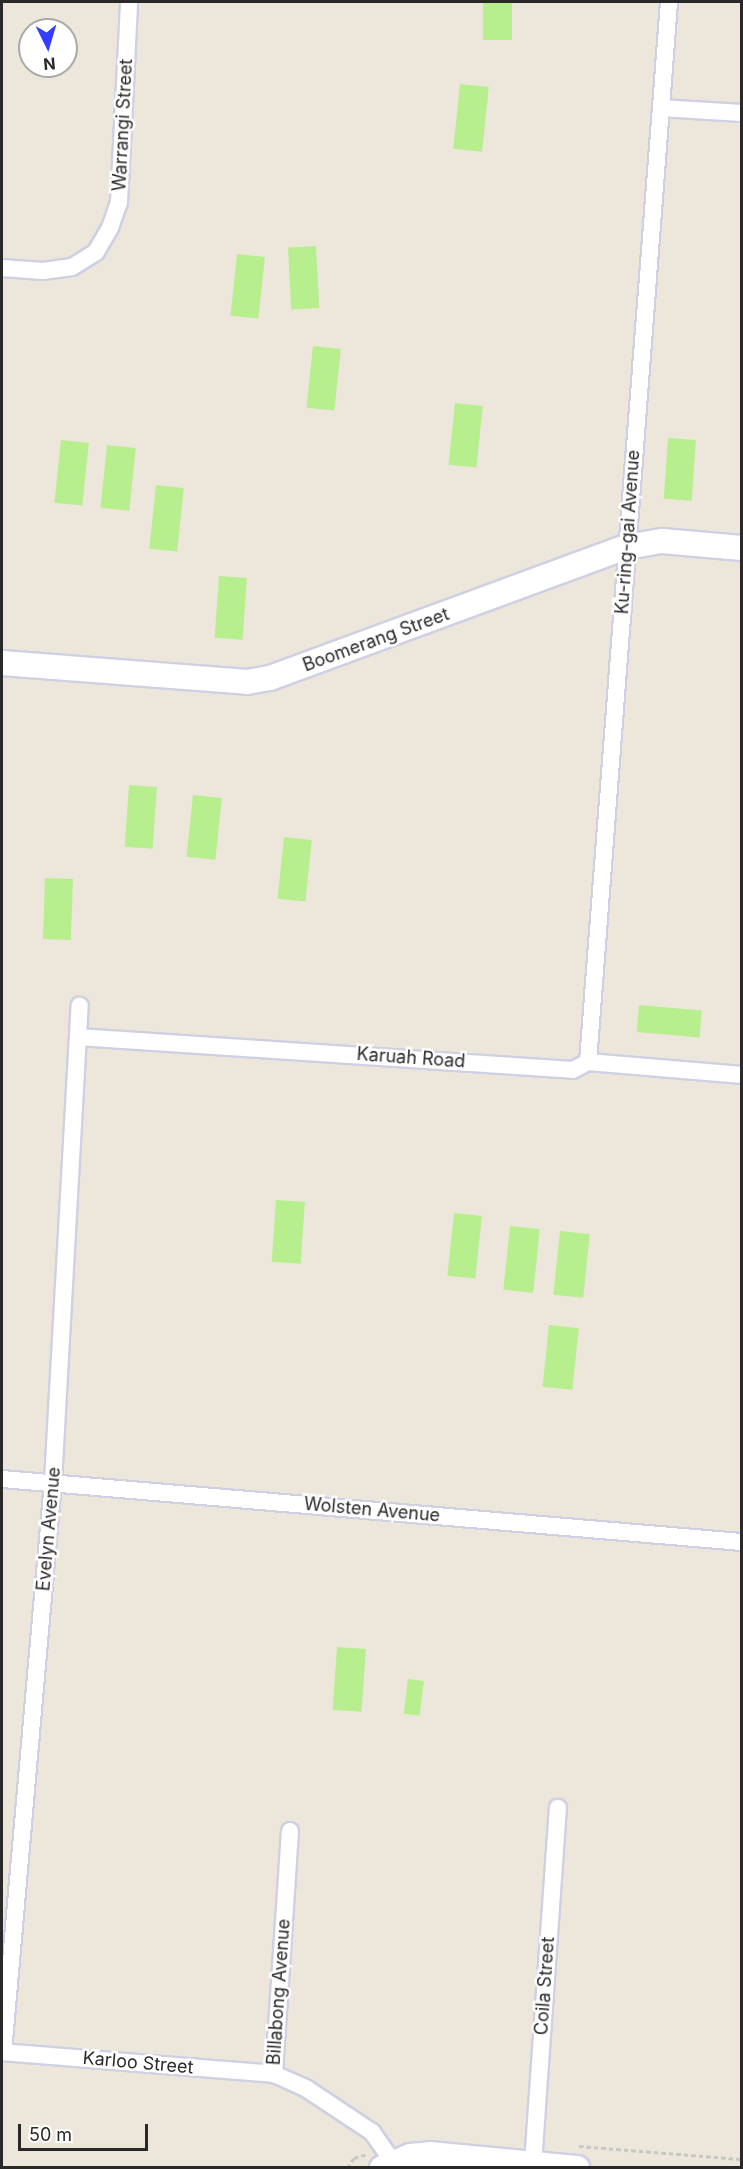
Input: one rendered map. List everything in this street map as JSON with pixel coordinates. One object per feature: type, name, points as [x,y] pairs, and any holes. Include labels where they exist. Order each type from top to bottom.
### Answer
[{"type":"street","name":"Warrangi Street","points":[[2,267],[43,271],[72,267],[96,252],[110,228],[118,202],[129,2]]},
{"type":"street","name":"Ku-ring-gai Avenue","points":[[588,1062],[669,2]]},
{"type":"street","points":[[661,108],[741,113]]},
{"type":"street","name":"Boomerang Street","points":[[2,663],[226,682],[270,678],[627,547],[662,541],[741,548]]},
{"type":"street","name":"Evelyn Avenue","points":[[2,2052],[53,1482],[80,1006]]},
{"type":"street","name":"Karuah Road","points":[[78,1037],[573,1070],[588,1062],[741,1075]]},
{"type":"street","name":"Wolsten Avenue","points":[[2,1479],[741,1542]]},
{"type":"street","name":"Coila Street","points":[[533,2164],[558,1808]]},
{"type":"street","name":"Billabong Avenue","points":[[290,1831],[274,2074],[307,2089],[372,2132],[382,2161]]},
{"type":"street","name":"Karloo Street","points":[[2,2052],[274,2074]]},
{"type":"street","points":[[382,2161],[431,2154],[577,2168]]},
{"type":"path","points":[[347,2168],[354,2158],[382,2161]]},
{"type":"green space","points":[[483,2],[512,2],[512,40],[483,40]]},
{"type":"green space","points":[[460,84],[489,87],[482,152],[453,149]]},
{"type":"green space","points":[[316,246],[319,308],[291,309],[288,247]]},
{"type":"green space","points":[[237,254],[265,257],[258,319],[231,316]]},
{"type":"green space","points":[[313,346],[341,349],[334,411],[307,408]]},
{"type":"green space","points":[[455,403],[483,406],[476,468],[449,465]]},
{"type":"green space","points":[[668,438],[696,440],[692,501],[664,499]]},
{"type":"green space","points":[[61,440],[89,443],[82,506],[54,503]]},
{"type":"green space","points":[[107,445],[136,448],[129,511],[100,508]]},
{"type":"green space","points":[[156,485],[184,488],[177,552],[149,549]]},
{"type":"green space","points":[[219,576],[247,578],[243,640],[215,638]]},
{"type":"green space","points":[[129,785],[157,787],[153,849],[125,847]]},
{"type":"green space","points":[[193,795],[222,798],[215,860],[187,857]]},
{"type":"green space","points":[[284,837],[312,840],[305,902],[278,899]]},
{"type":"green space","points":[[45,878],[73,879],[71,940],[43,939]]},
{"type":"green space","points":[[639,1005],[702,1010],[699,1037],[637,1032]]},
{"type":"green space","points":[[276,1200],[305,1202],[301,1264],[272,1262]]},
{"type":"green space","points":[[454,1213],[482,1216],[475,1279],[447,1276]]},
{"type":"green space","points":[[510,1226],[540,1229],[533,1293],[503,1290]]},
{"type":"green space","points":[[560,1231],[590,1234],[583,1298],[553,1295]]},
{"type":"green space","points":[[549,1325],[579,1328],[572,1390],[543,1387]]},
{"type":"green space","points":[[337,1647],[366,1649],[362,1712],[333,1710]]},
{"type":"green space","points":[[408,1679],[424,1681],[420,1716],[404,1714]]}]
